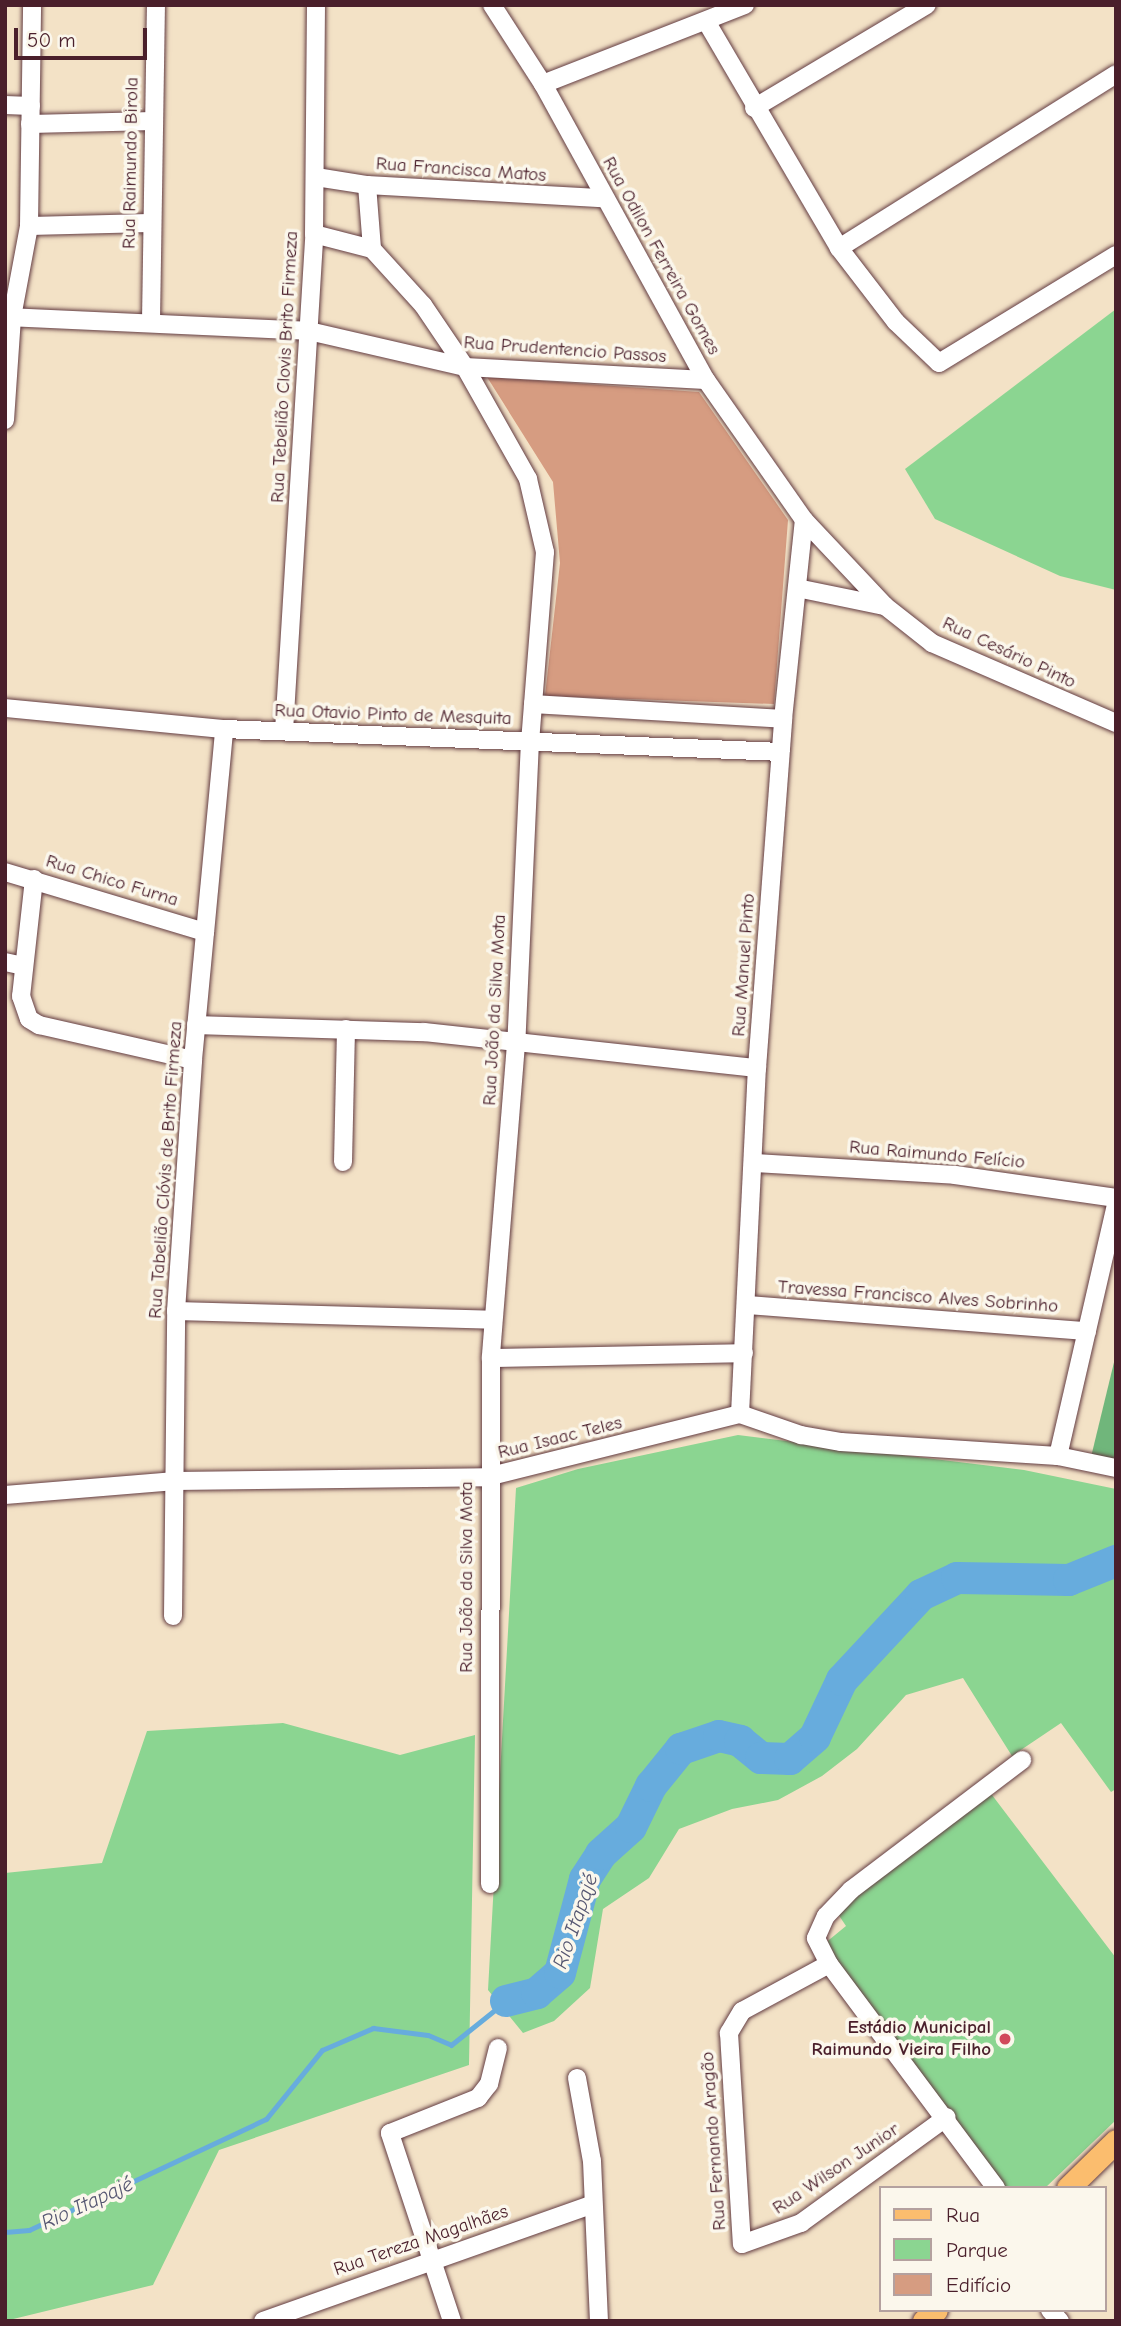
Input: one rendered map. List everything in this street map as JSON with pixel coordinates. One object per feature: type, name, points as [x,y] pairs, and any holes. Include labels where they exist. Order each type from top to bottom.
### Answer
[{"type":"main road","points":[[1070,2186],[1116,2141]]},
{"type":"street","points":[[5,420],[9,317],[29,226],[32,5]]},
{"type":"street","name":"Rua Raimundo Birola","points":[[151,321],[150,222],[156,5]]},
{"type":"street","name":"Rua Tebelião Clovis Brito Firmeza","points":[[284,731],[314,234],[316,5]]},
{"type":"street","name":"Rua Odilon Ferreira Gomes","points":[[492,5],[543,84],[603,198],[706,380],[804,520]]},
{"type":"street","points":[[543,84],[745,5]]},
{"type":"street","points":[[754,108],[927,5]]},
{"type":"street","points":[[706,21],[754,108],[839,248],[896,322],[939,363],[1116,256]]},
{"type":"street","points":[[839,248],[1116,75]]},
{"type":"street","points":[[5,104],[30,115],[153,121]]},
{"type":"street","name":"Rua Francisca Matos","points":[[316,177],[367,185],[603,198]]},
{"type":"street","points":[[314,234],[372,249],[367,185]]},
{"type":"street","points":[[29,226],[150,222]]},
{"type":"street","name":"Rua João da Silva Mota","points":[[372,249],[423,305],[465,367],[528,479],[539,514],[544,552],[543,603],[530,741],[516,1044],[491,1358],[487,1477],[490,1884]]},
{"type":"street","name":"Rua Prudentencio Passos","points":[[9,317],[151,321],[309,331],[465,367],[706,380]]},
{"type":"street","name":"Rua Manuel Pinto","points":[[740,1414],[755,1163],[757,1068],[783,719],[804,520]]},
{"type":"street","name":"Rua Cesário Pinto","points":[[804,520],[885,606],[932,643],[1116,723]]},
{"type":"street","points":[[797,588],[885,606]]},
{"type":"street","name":"Rua Otavio Pinto de Mesquita","points":[[533,704],[783,719]]},
{"type":"street","name":"Rua Otavio Pinto de Mesquita","points":[[5,708],[223,729],[781,752]]},
{"type":"street","name":"Rua Tabelião Clóvis de Brito Firmeza","points":[[173,1616],[176,1311],[193,1060],[223,729]]},
{"type":"street","name":"Rua Chico Furna","points":[[5,872],[205,932]]},
{"type":"street","points":[[34,879],[22,1009],[38,1025],[193,1060]]},
{"type":"street","points":[[5,962],[24,966]]},
{"type":"street","points":[[196,1025],[424,1032],[757,1068]]},
{"type":"street","points":[[343,1161],[346,1029]]},
{"type":"street","name":"Rua Raimundo Felício","points":[[755,1163],[955,1175],[1116,1198]]},
{"type":"street","points":[[1058,1456],[1116,1204]]},
{"type":"street","name":"Travessa Francisco Alves Sobrinho","points":[[747,1305],[1087,1331]]},
{"type":"street","points":[[176,1311],[493,1320]]},
{"type":"street","points":[[491,1358],[744,1353]]},
{"type":"street","points":[[740,1414],[801,1436],[841,1442],[1058,1456],[1116,1468]]},
{"type":"street","name":"Rua Isaac Teles","points":[[5,1495],[174,1481],[487,1477],[740,1414]]},
{"type":"street","points":[[995,2186],[947,2117],[829,1964],[816,1938],[826,1916],[850,1890],[1022,1760]]},
{"type":"street","name":"Rua Fernando Aragão","points":[[742,2244],[729,2033],[742,2011],[829,1964]]},
{"type":"street","points":[[452,2321],[390,2133],[478,2098],[489,2084],[498,2049]]},
{"type":"street","points":[[577,2078],[592,2161],[598,2321]]},
{"type":"street","name":"Rua Wilson Junior","points":[[742,2244],[801,2223],[947,2117]]},
{"type":"street","name":"Rua Tereza Magalhães","points":[[263,2321],[287,2316],[432,2258],[593,2204]]},
{"type":"green space","points":[[1116,309],[1116,590],[1060,576],[935,519],[905,469]]},
{"type":"green space","points":[[1116,1354],[1116,1463],[1091,1457]]},
{"type":"green space","points":[[738,1435],[1024,1470],[1116,1489],[1116,1789],[1111,1792],[1061,1723],[1012,1756],[963,1678],[906,1695],[857,1749],[822,1776],[778,1800],[732,1809],[679,1829],[649,1878],[603,1909],[590,1988],[554,2021],[523,2033],[488,1990],[516,1488],[578,1469]]},
{"type":"green space","points":[[283,1723],[400,1755],[475,1735],[469,2065],[219,2150],[153,2285],[5,2321],[5,1873],[102,1863],[147,1731]]},
{"type":"green space","name":"Estádio Municipal Raimundo Vieira Filho","points":[[989,1791],[1116,1958],[1116,2120],[1047,2186],[1004,2186],[824,1944],[846,1926],[836,1911]]},
{"type":"building","points":[[487,377],[699,392],[788,520],[774,704],[545,696],[560,563],[553,482]]},
{"type":"waterway","name":"Rio Itapajé","points":[[506,2001],[537,1993],[560,1973],[585,1879],[601,1854],[631,1827],[651,1786],[681,1749],[719,1736],[740,1741],[761,1758],[790,1759],[815,1737],[842,1680],[921,1595],[957,1578],[1069,1580],[1116,1561]]},
{"type":"waterway","name":"Rio Itapajé","points":[[5,2232],[29,2230],[266,2119],[322,2050],[373,2028],[428,2035],[451,2045],[506,2001]]},
{"type":"place","name":"Estádio Municipal Raimundo Vieira Filho","points":[[1005,2039]]}]
